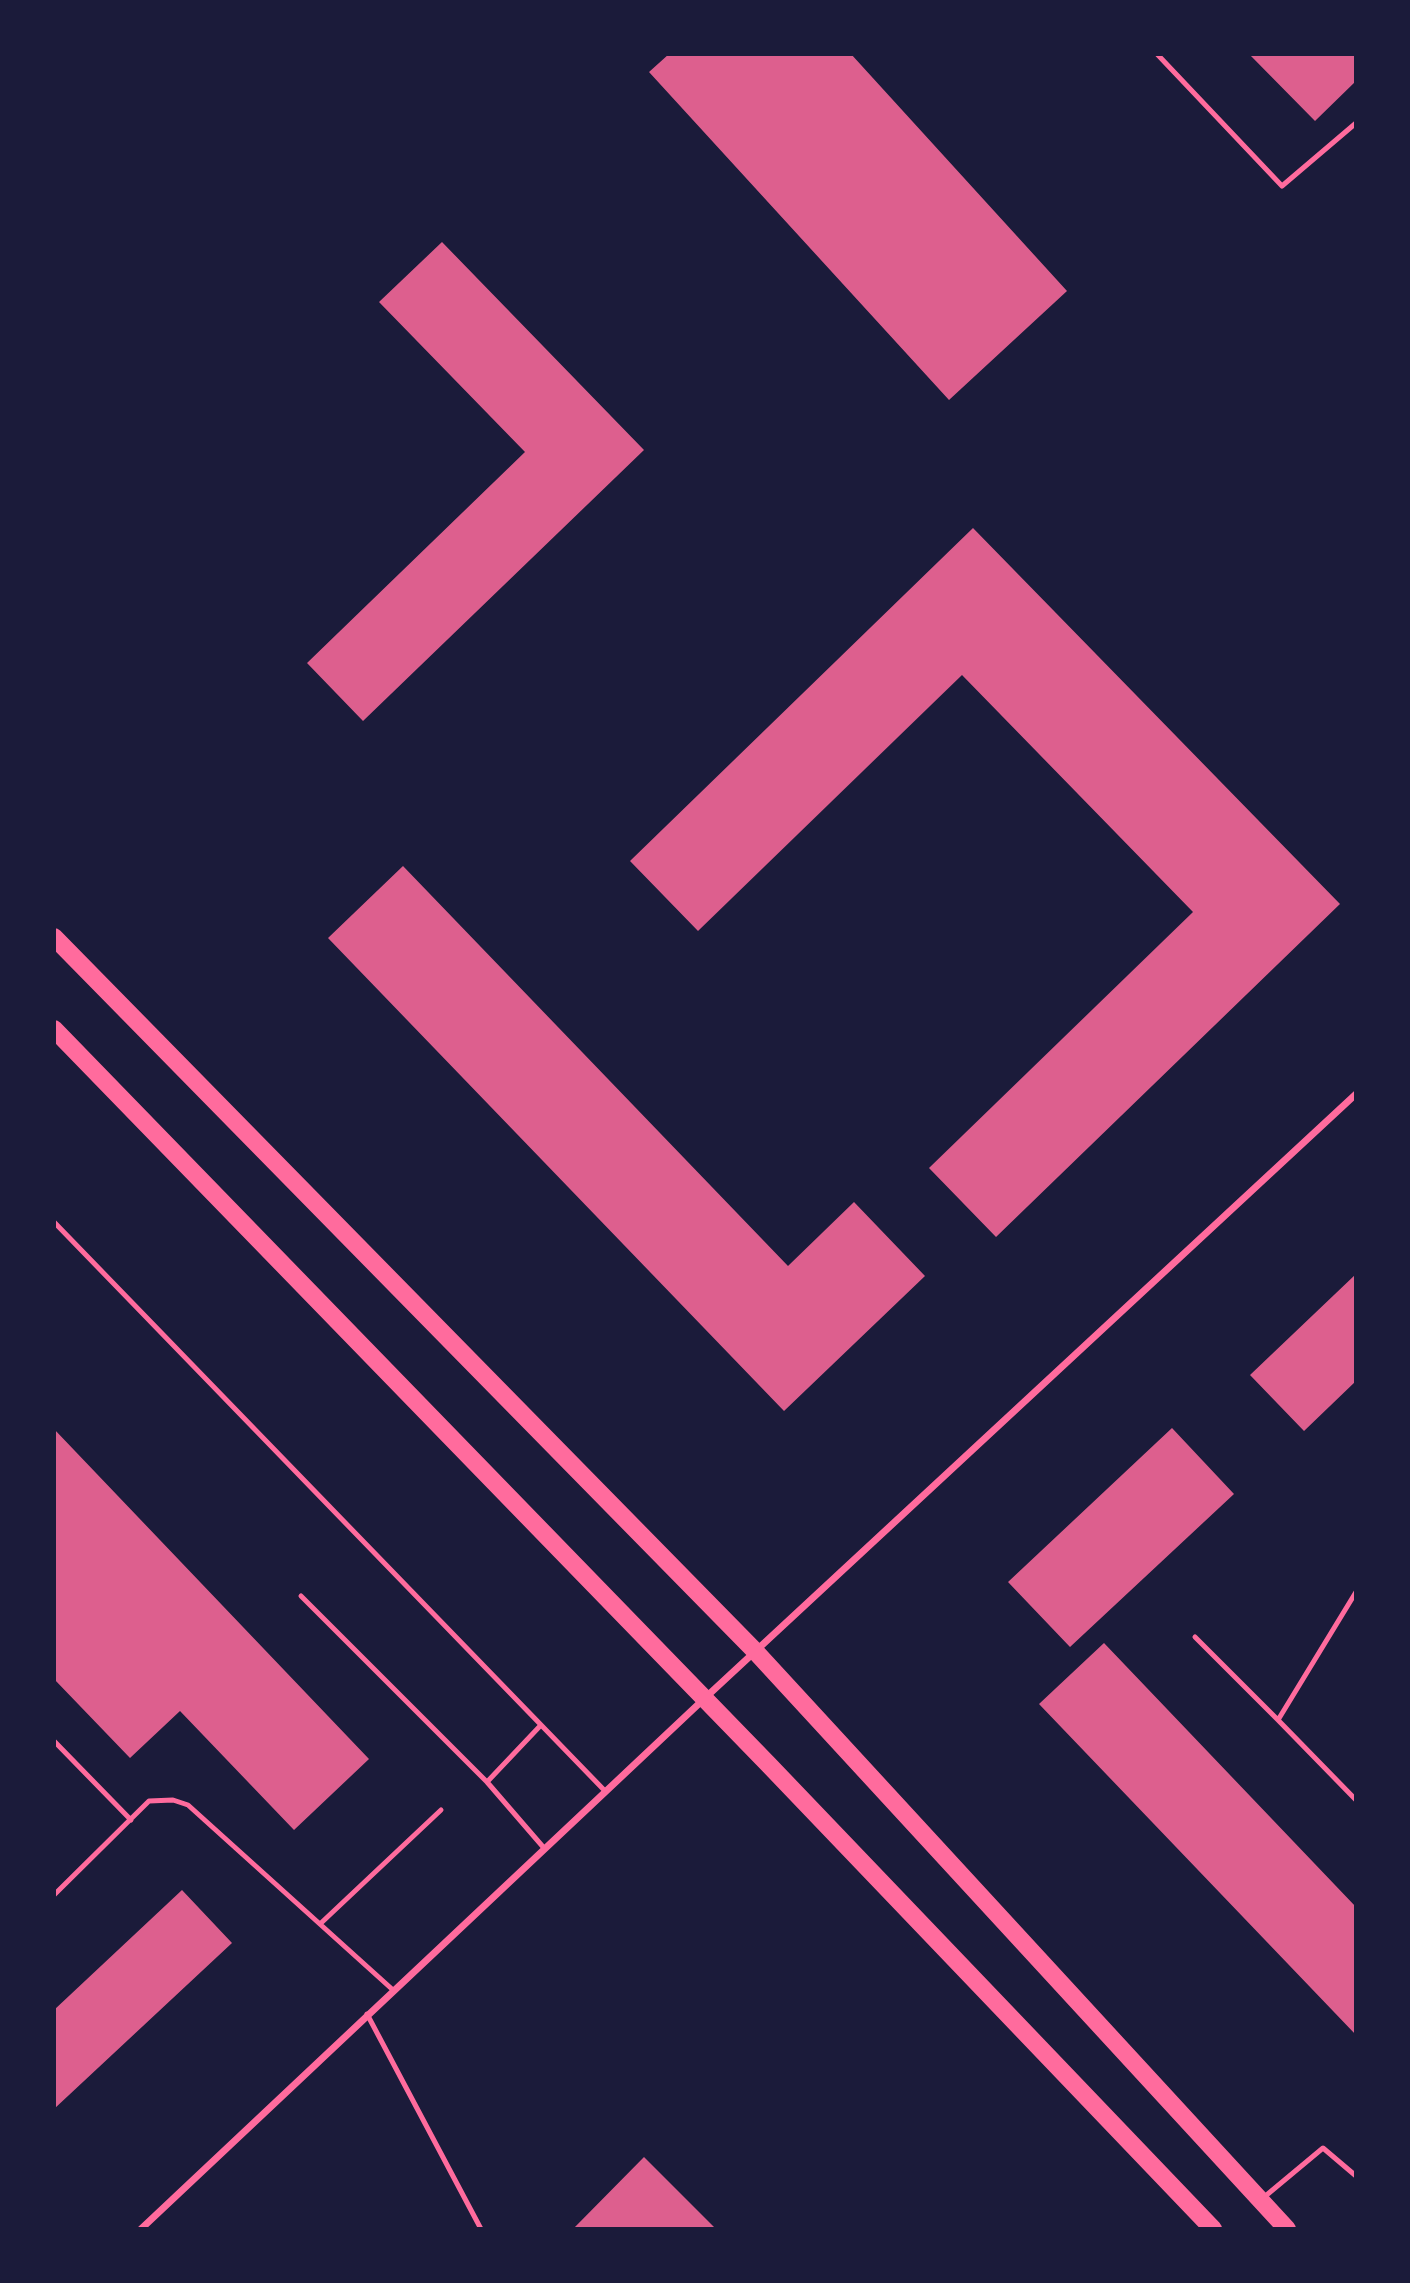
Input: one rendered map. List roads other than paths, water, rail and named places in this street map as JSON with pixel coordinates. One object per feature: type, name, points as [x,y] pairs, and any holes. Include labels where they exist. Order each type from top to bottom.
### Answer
[{"type":"main road","points":[[54,937],[755,1651],[1287,2229]]},
{"type":"main road","points":[[54,1029],[705,1698],[1213,2229]]},
{"type":"street","points":[[141,2229],[605,1791],[1356,1094]]},
{"type":"lane","points":[[1157,54],[1282,186],[1356,123]]},
{"type":"lane","points":[[54,1222],[605,1791]]},
{"type":"lane","points":[[1278,1720],[1356,1592]]},
{"type":"lane","points":[[301,1596],[487,1782],[544,1848]]},
{"type":"lane","points":[[1195,1637],[1356,1800]]},
{"type":"lane","points":[[487,1782],[541,1725]]},
{"type":"lane","points":[[54,1741],[131,1820]]},
{"type":"lane","points":[[54,1895],[149,1801],[173,1800],[188,1805],[393,1990]]},
{"type":"lane","points":[[320,1924],[441,1810]]},
{"type":"lane","points":[[367,2014],[481,2229]]},
{"type":"lane","points":[[1260,2200],[1323,2148],[1356,2176]]}]
